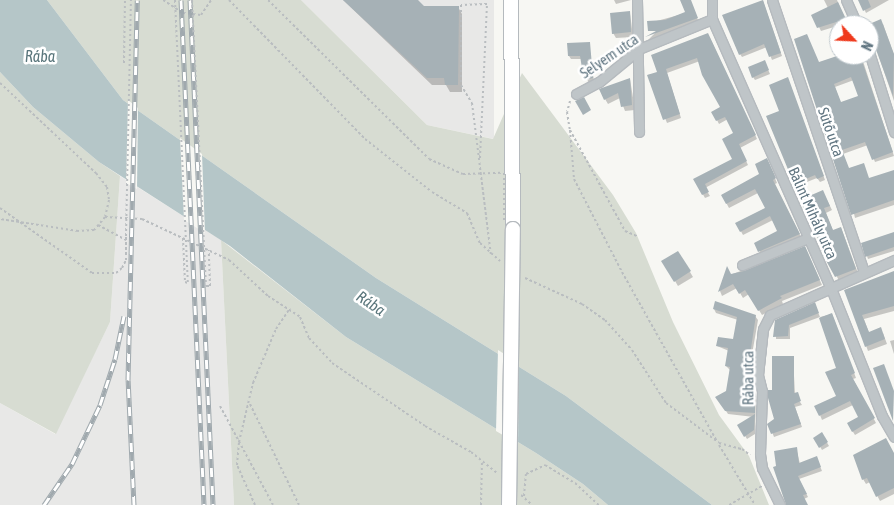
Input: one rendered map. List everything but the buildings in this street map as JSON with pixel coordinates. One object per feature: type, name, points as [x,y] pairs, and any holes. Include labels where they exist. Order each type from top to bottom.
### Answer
[{"type":"main road","points":[[509,505],[512,229],[511,0]]},
{"type":"street","points":[[637,0],[639,132]]},
{"type":"street","name":"Bálint Mihály utca","points":[[712,0],[712,19],[830,286],[882,416],[894,437]]},
{"type":"street","name":"Sütő utca","points":[[772,0],[864,272]]},
{"type":"street","points":[[846,0],[853,15]]},
{"type":"street","name":"Selyem utca","points":[[576,94],[599,82],[639,50],[712,19]]},
{"type":"street","points":[[873,65],[894,132]]},
{"type":"street","points":[[742,265],[808,238]]},
{"type":"street","name":"Rába utca","points":[[780,505],[762,468],[762,391],[758,375],[763,329],[770,315],[830,286],[894,260]]},
{"type":"path","points":[[124,62],[125,0]]},
{"type":"path","points":[[0,208],[19,220],[82,269],[103,275],[116,274],[126,260],[132,0]]},
{"type":"path","points":[[163,0],[183,13],[201,15],[211,0]]},
{"type":"path","points":[[174,0],[188,283],[185,282],[183,237]]},
{"type":"path","points":[[192,0],[206,286],[210,286],[210,250]]},
{"type":"path","points":[[229,0],[365,140],[432,192],[467,213],[480,243],[491,255],[472,103],[461,85],[461,5],[487,4],[480,158]]},
{"type":"path","points":[[268,0],[429,159],[450,171],[482,174],[504,173]]},
{"type":"path","points":[[0,83],[103,180],[109,200],[105,218],[94,230],[78,231],[19,220],[0,219]]},
{"type":"path","points":[[576,94],[569,102],[567,112],[574,179],[622,272],[755,505]]},
{"type":"path","points":[[570,130],[625,231],[637,236]]},
{"type":"path","points":[[105,218],[142,219],[230,260],[268,296],[290,308],[300,317],[317,350],[332,363],[482,461],[504,478]]},
{"type":"path","points":[[98,226],[126,240]]},
{"type":"path","points":[[530,281],[582,304],[605,320],[632,350],[666,403],[719,443],[742,449],[762,468]]},
{"type":"path","points":[[255,505],[237,465],[239,442],[250,404],[253,383],[276,329],[290,308]]},
{"type":"path","points":[[250,404],[299,505]]},
{"type":"path","points":[[220,406],[273,505]]},
{"type":"path","points":[[481,505],[482,461]]},
{"type":"path","points":[[524,497],[526,474],[545,465],[575,484],[599,505]]},
{"type":"path","points":[[729,505],[768,482]]},
{"type":"path","points":[[517,491],[532,505]]},
{"type":"shaded area","points":[[47,0],[301,0],[427,125],[493,139],[522,73],[613,195],[636,233],[673,322],[719,415],[749,456],[769,505],[712,505],[566,396],[376,278],[123,100]]},
{"type":"shaded area","points":[[301,0],[494,0],[494,139],[427,125]]},
{"type":"shaded area","points":[[0,72],[33,107],[99,162],[120,176],[110,322],[56,434],[0,403]]},
{"type":"shaded area","points":[[120,176],[221,240],[234,505],[0,505],[0,403],[55,434],[110,322]]},
{"type":"shaded area","points":[[221,240],[346,337],[536,453],[583,484],[608,505],[234,505]]},
{"type":"water","name":"Rába","points":[[0,0],[47,0],[123,100],[376,278],[566,396],[712,505],[608,505],[583,484],[536,453],[346,337],[230,246],[99,162],[33,107],[0,72]]},
{"type":"pier","points":[[128,100],[138,108],[137,189],[126,183]]},
{"type":"pier","points":[[180,138],[202,154],[205,233],[184,220]]},
{"type":"pier","points":[[498,350],[519,363],[518,444],[496,431]]},
{"type":"railway","points":[[134,505],[128,380],[137,0]]},
{"type":"railway","points":[[181,0],[204,505]]},
{"type":"railway","points":[[190,0],[213,505]]},
{"type":"railway","points":[[44,505],[72,464],[100,405],[115,359],[124,316]]}]
